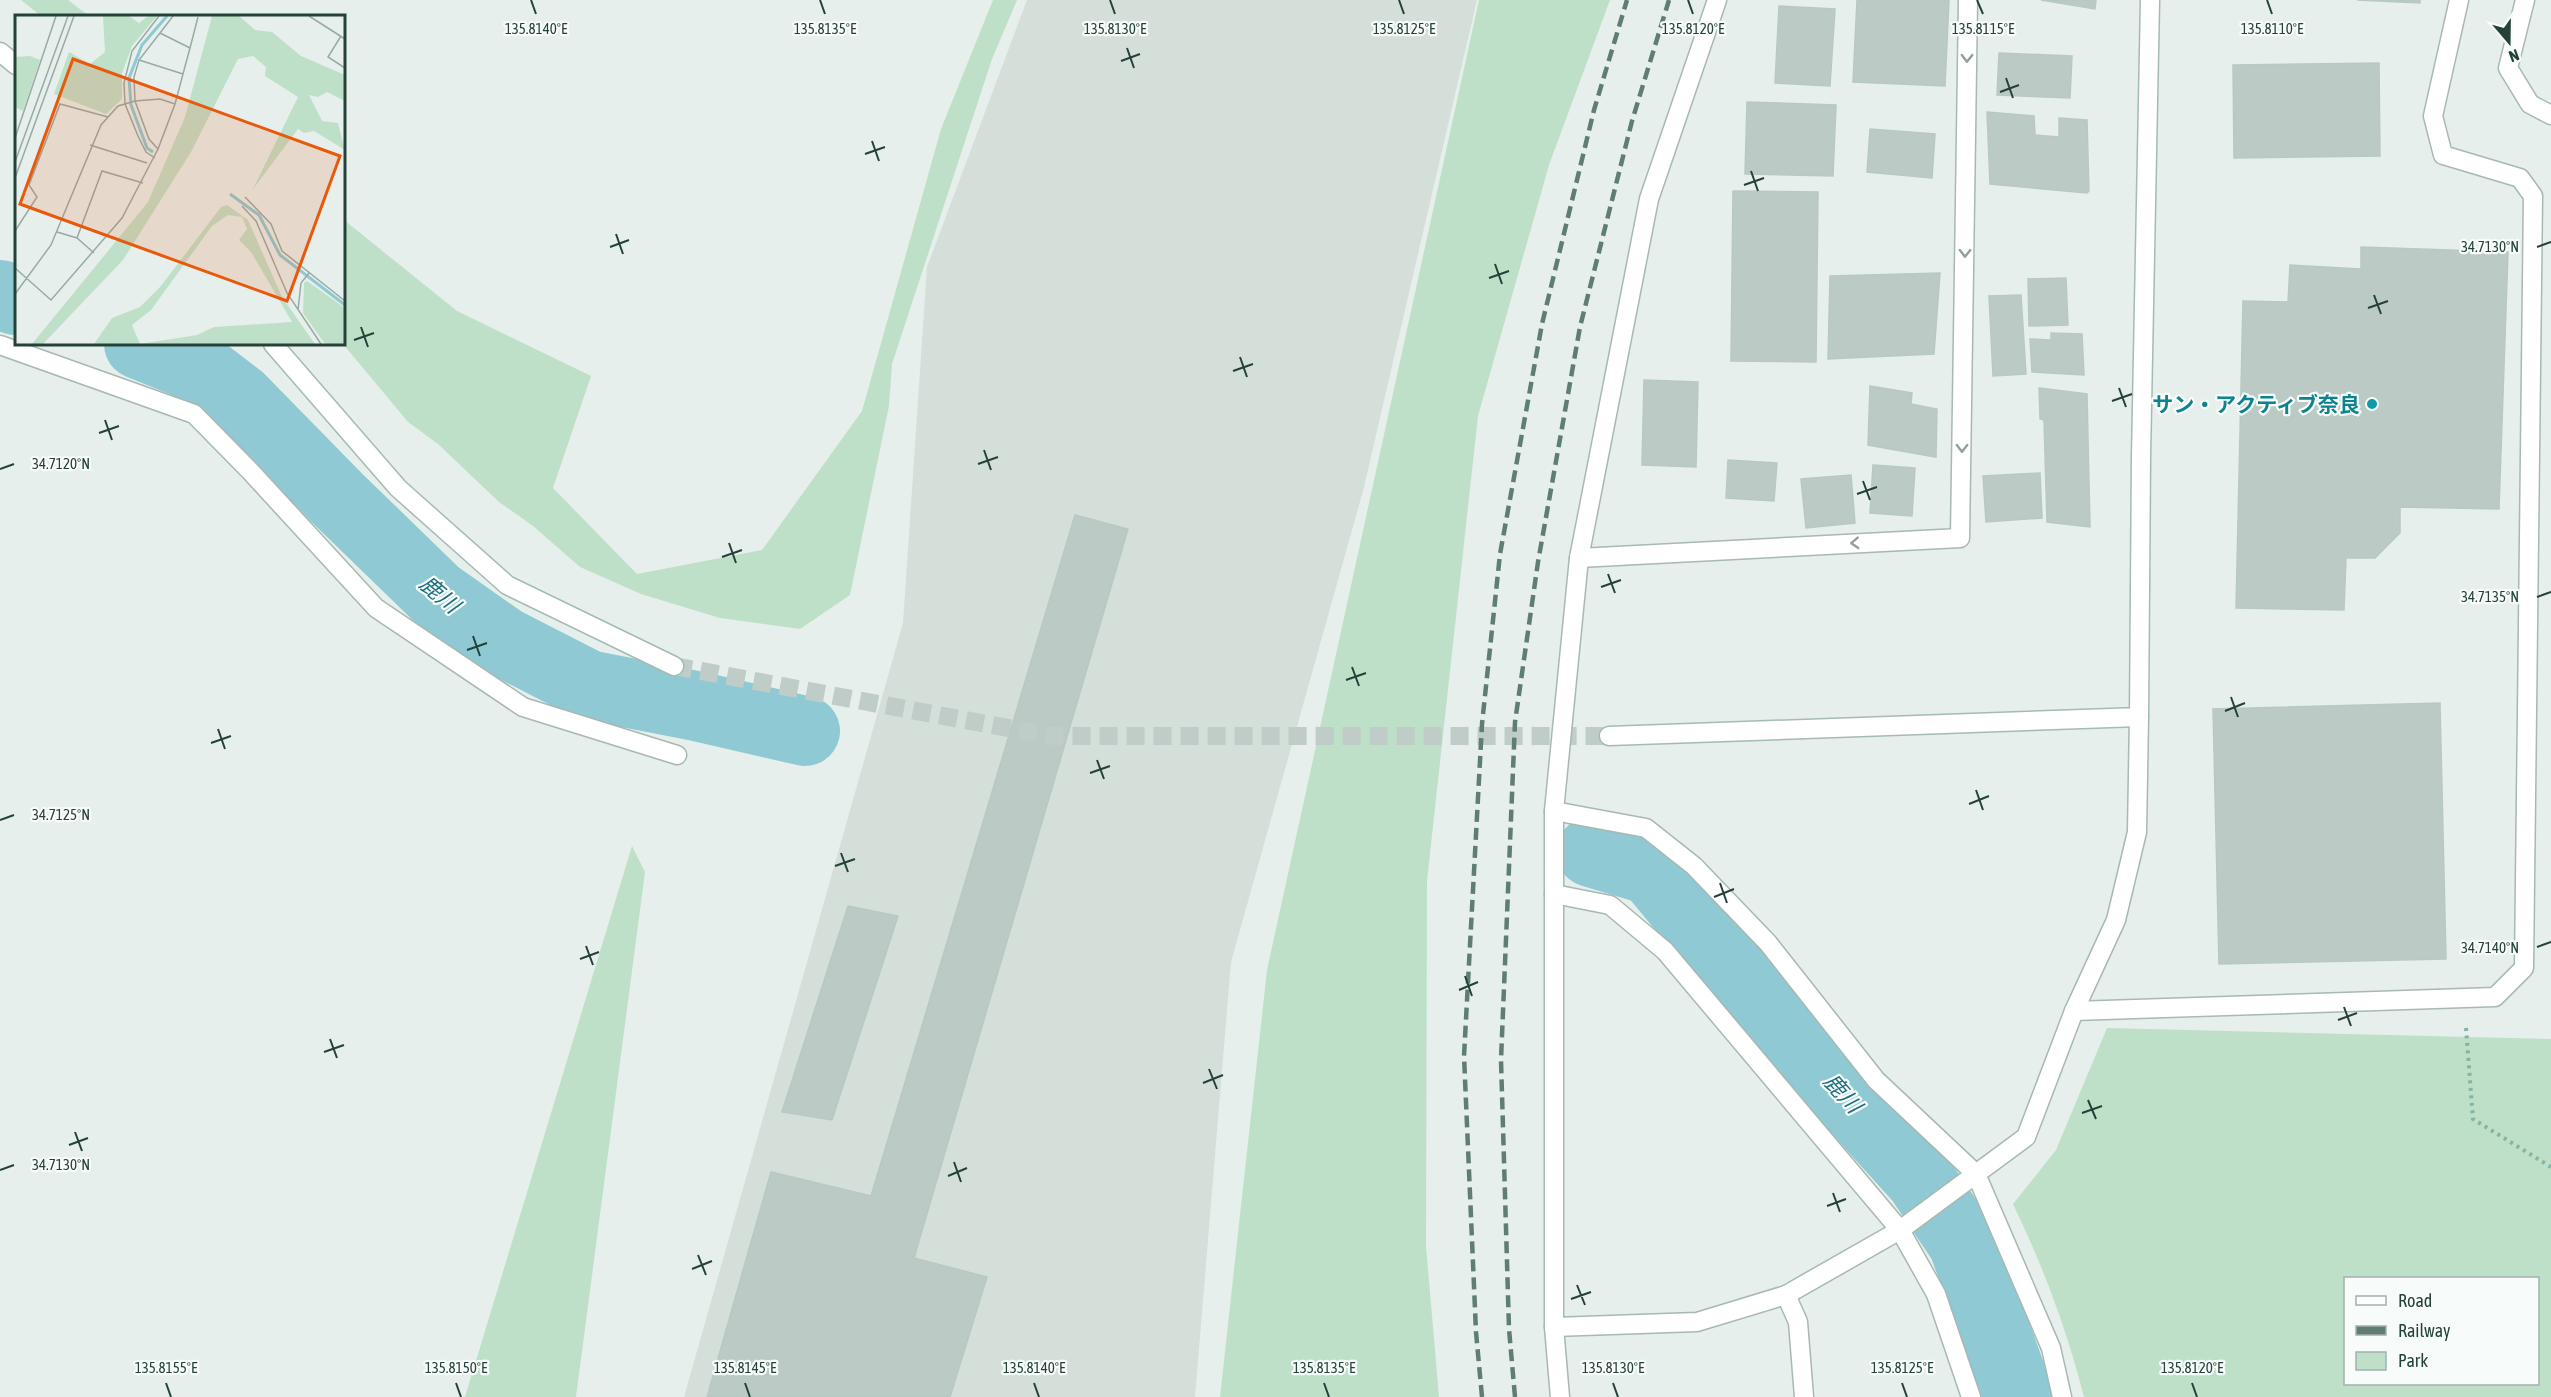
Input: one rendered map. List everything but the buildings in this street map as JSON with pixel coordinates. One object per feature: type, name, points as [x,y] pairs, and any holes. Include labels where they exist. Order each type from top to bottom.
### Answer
[{"type":"street","points":[[1560,1397],[1554,1327],[1554,810],[1579,558],[1650,199],[1717,0]]},
{"type":"street","points":[[1579,558],[1960,538],[1968,0]]},
{"type":"street","points":[[1554,1327],[1696,1322],[1786,1295],[1900,1230],[2026,1137],[2074,1011],[2116,920],[2137,832],[2150,0]]},
{"type":"street","points":[[2074,1011],[2495,997],[2524,968],[2533,196],[2520,178],[2443,155],[2433,116],[2458,0]]},
{"type":"street","points":[[2525,0],[2508,68],[2530,104],[2551,116]]},
{"type":"street","points":[[0,52],[15,63]]},
{"type":"street","points":[[0,345],[194,414],[252,472],[376,608],[523,707],[677,755]]},
{"type":"street","points":[[274,345],[398,488],[507,585],[674,666]]},
{"type":"street","points":[[1609,736],[2139,717]]},
{"type":"street","points":[[1554,810],[1646,828],[1694,866],[1767,943],[1876,1080],[1976,1174],[2051,1348],[2062,1397]]},
{"type":"street","points":[[1554,894],[1610,905],[1665,951],[1900,1230],[1936,1294],[1971,1397]]},
{"type":"street","points":[[1786,1295],[1798,1322],[1804,1397]]},
{"type":"path","points":[[2466,1025],[2473,1119],[2551,1167]]},
{"type":"shaded area","points":[[1027,0],[1477,0],[1363,491],[1231,962],[1195,1397],[684,1397],[903,623],[927,267]]},
{"type":"green space","points":[[21,0],[68,0],[88,15],[40,15]]},
{"type":"green space","points":[[993,0],[1017,0],[992,59],[892,364],[889,406],[850,595],[800,629],[720,618],[641,594],[580,567],[533,526],[499,502],[438,444],[408,422],[344,345],[345,221],[457,311],[591,376],[553,488],[637,574],[762,550],[862,411],[941,129]]},
{"type":"green space","points":[[1479,0],[1610,0],[1549,165],[1478,416],[1427,881],[1426,1246],[1439,1397],[1220,1397],[1267,970]]},
{"type":"green space","points":[[632,846],[645,872],[576,1397],[465,1397]]},
{"type":"green space","points":[[2107,1028],[2551,1039],[2551,1397],[2084,1397],[2053,1299],[2013,1204],[2056,1150]]},
{"type":"waterway","name":"鹿川","points":[[0,295],[15,300]]},
{"type":"waterway","name":"鹿川","points":[[141,345],[201,369],[239,398],[437,595],[504,642],[588,685],[696,706],[805,731]]},
{"type":"waterway","name":"鹿川","points":[[1591,852],[1651,870],[1767,1010],[1920,1179],[1963,1243],[2019,1397]]},
{"type":"tunnel","points":[[674,666],[1051,736],[1609,736]]},
{"type":"railway","points":[[1482,1397],[1476,1332],[1464,1056],[1482,724],[1500,554],[1542,324],[1594,110],[1627,0]]},
{"type":"railway","points":[[1515,1397],[1509,1329],[1501,1060],[1515,722],[1538,562],[1580,327],[1632,121],[1669,0]]},
{"type":"place","name":"サン・アクティブ奈良","points":[[2372,404]]}]
